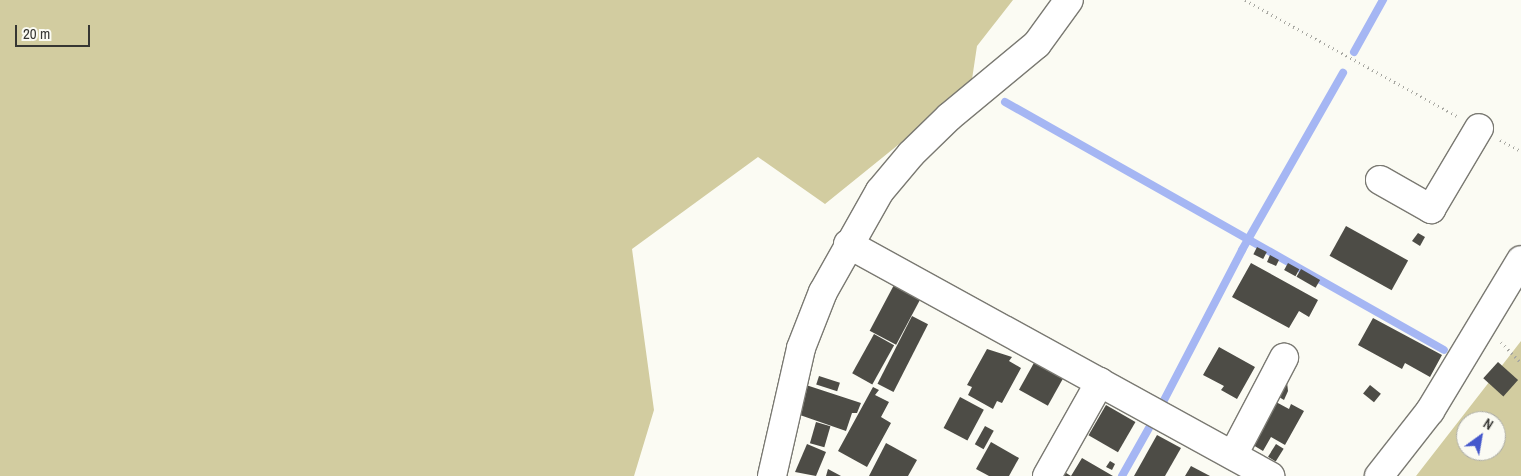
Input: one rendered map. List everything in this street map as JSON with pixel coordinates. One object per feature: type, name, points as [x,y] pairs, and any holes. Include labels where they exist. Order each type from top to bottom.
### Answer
[{"type":"street","points":[[772,476],[801,348],[823,292],[848,244],[880,191],[911,154],[949,117],[1037,44],[1068,0]]},
{"type":"street","points":[[1380,180],[1431,209],[1479,128]]},
{"type":"street","points":[[848,244],[1270,476]]},
{"type":"street","points":[[1380,476],[1430,411],[1521,260]]},
{"type":"street","points":[[1233,455],[1284,358]]},
{"type":"street","points":[[1047,476],[1100,382]]},
{"type":"path","points":[[1246,0],[1521,151]]},
{"type":"shaded area","points":[[0,0],[1013,0],[977,46],[971,86],[825,204],[758,157],[632,249],[654,410],[634,476],[0,476]]},
{"type":"shaded area","points":[[1521,341],[1521,476],[1416,476],[1456,425],[1456,461],[1506,461],[1506,411],[1467,411]]},
{"type":"building","points":[[1346,226],[1408,260],[1392,290],[1330,256]]},
{"type":"building","points":[[1418,233],[1425,237],[1420,246],[1412,241]]},
{"type":"building","points":[[1257,247],[1267,252],[1263,259],[1253,254]]},
{"type":"building","points":[[1270,255],[1279,260],[1276,266],[1267,262]]},
{"type":"building","points":[[1251,263],[1318,300],[1309,317],[1299,311],[1289,328],[1232,297]]},
{"type":"building","points":[[1288,263],[1299,269],[1295,276],[1284,270]]},
{"type":"building","points":[[1301,269],[1320,280],[1316,288],[1296,277]]},
{"type":"building","points":[[895,283],[921,297],[896,345],[870,331]]},
{"type":"building","points":[[912,316],[928,324],[894,392],[877,384]]},
{"type":"building","points":[[1373,318],[1442,355],[1430,377],[1405,363],[1402,369],[1358,345]]},
{"type":"building","points":[[874,334],[894,345],[872,385],[852,373]]},
{"type":"building","points":[[1219,347],[1255,367],[1237,399],[1221,390],[1224,386],[1203,375]]},
{"type":"building","points":[[987,349],[1012,357],[1009,361],[1021,368],[1002,403],[997,401],[993,409],[968,395],[972,387],[967,385]]},
{"type":"building","points":[[1035,361],[1064,377],[1048,406],[1019,390]]},
{"type":"building","points":[[1498,362],[1518,380],[1503,396],[1483,378]]},
{"type":"building","points":[[819,376],[840,383],[837,391],[816,385]]},
{"type":"building","points":[[1287,382],[1288,391],[1284,400],[1279,397]]},
{"type":"building","points":[[806,385],[861,403],[857,413],[852,413],[846,431],[797,414]]},
{"type":"building","points":[[1370,385],[1381,394],[1374,402],[1363,394]]},
{"type":"building","points":[[873,387],[879,390],[875,395],[889,402],[881,417],[891,423],[867,467],[838,451]]},
{"type":"building","points":[[960,397],[984,410],[967,441],[944,428]]},
{"type":"building","points":[[1276,402],[1289,409],[1291,404],[1304,411],[1285,445],[1271,437],[1263,451],[1253,445]]},
{"type":"building","points":[[1106,405],[1135,422],[1118,452],[1088,435]]},
{"type":"building","points":[[816,422],[830,426],[824,447],[810,443]]},
{"type":"building","points":[[985,426],[994,431],[984,449],[975,444]]},
{"type":"building","points":[[1157,435],[1181,448],[1165,476],[1134,476]]},
{"type":"building","points":[[991,442],[1019,458],[1009,476],[989,476],[976,469]]},
{"type":"building","points":[[886,443],[917,460],[908,476],[869,476]]},
{"type":"building","points":[[807,444],[826,452],[816,476],[795,472]]},
{"type":"building","points":[[1276,444],[1284,449],[1276,461],[1268,457]]},
{"type":"building","points":[[1082,458],[1113,476],[1071,476]]},
{"type":"building","points":[[1110,461],[1115,464],[1112,470],[1106,467]]},
{"type":"building","points":[[1191,466],[1210,476],[1185,476]]},
{"type":"building","points":[[828,469],[841,476],[826,476]]},
{"type":"building","points":[[1063,471],[1071,476],[1060,476]]},
{"type":"waterway","points":[[1354,52],[1383,0]]},
{"type":"waterway","points":[[1162,404],[1242,250],[1343,73]]},
{"type":"waterway","points":[[1005,102],[1444,350]]},
{"type":"waterway","points":[[1122,476],[1149,428]]}]
